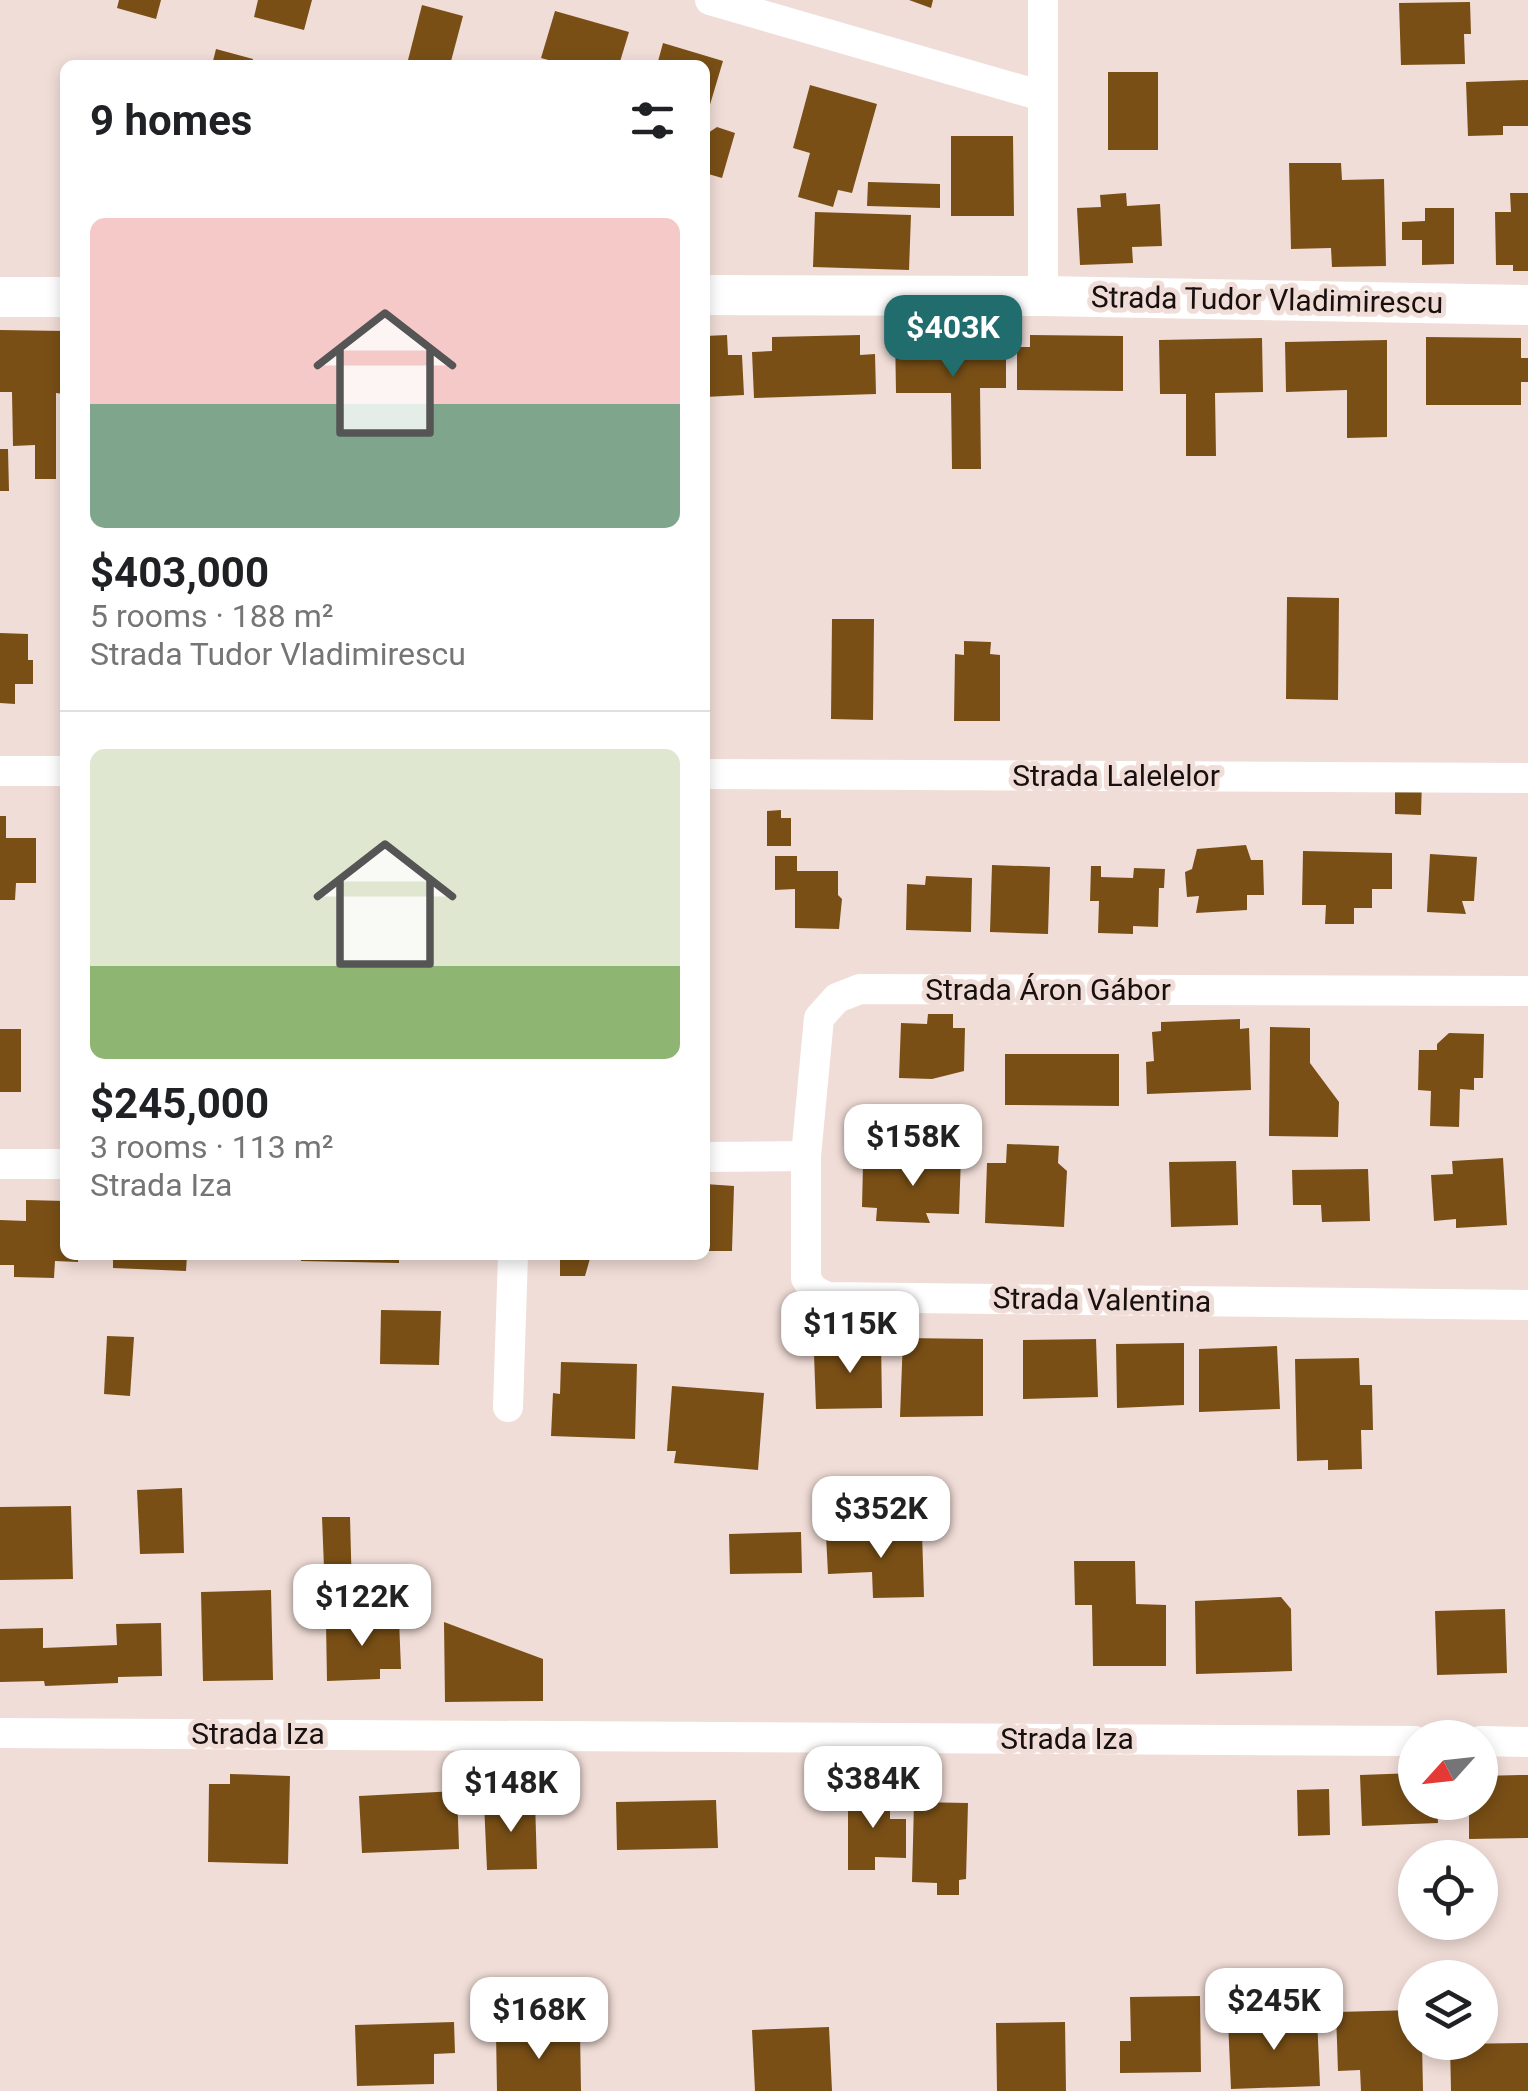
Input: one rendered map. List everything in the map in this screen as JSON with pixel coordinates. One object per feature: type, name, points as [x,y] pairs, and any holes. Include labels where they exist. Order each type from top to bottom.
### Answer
[{"type":"street","points":[[710,0],[1042,96]]},
{"type":"street","points":[[1043,0],[1043,296]]},
{"type":"street","name":"Strada Tudor Vladimirescu","points":[[710,295],[1043,296],[1528,305]]},
{"type":"street","points":[[0,298],[60,297]]},
{"type":"street","points":[[0,771],[60,772]]},
{"type":"street","name":"Strada Lalelelor","points":[[710,774],[1528,778]]},
{"type":"street","name":"Strada Áron Gábor","points":[[806,1156],[819,1018],[837,998],[860,989],[1528,991]]},
{"type":"street","points":[[710,1157],[806,1156]]},
{"type":"street","name":"Strada Valentina","points":[[806,1156],[806,1278],[813,1290],[827,1298],[1528,1304]]},
{"type":"street","points":[[0,1164],[60,1164]]},
{"type":"street","points":[[508,1407],[513,1260]]},
{"type":"street","name":"Strada Iza","points":[[0,1733],[1398,1741]]},
{"type":"street","points":[[1498,1741],[1528,1742]]},
{"type":"building","points":[[119,0],[161,0],[156,19],[117,8]]},
{"type":"building","points":[[258,0],[312,0],[304,30],[254,17]]},
{"type":"building","points":[[909,0],[933,0],[931,8]]},
{"type":"building","points":[[1470,2],[1471,34],[1464,34],[1465,64],[1401,65],[1399,3]]},
{"type":"building","points":[[422,5],[463,16],[451,60],[408,60]]},
{"type":"building","points":[[555,11],[629,32],[621,60],[541,58]]},
{"type":"building","points":[[663,43],[723,61],[710,105],[710,60],[658,60]]},
{"type":"building","points":[[216,49],[253,59],[253,60],[213,60]]},
{"type":"building","points":[[1108,72],[1158,72],[1158,150],[1108,150]]},
{"type":"building","points":[[1528,80],[1528,126],[1503,126],[1503,135],[1468,136],[1466,82]]},
{"type":"building","points":[[810,85],[877,104],[852,193],[838,190],[833,207],[798,197],[810,153],[793,148]]},
{"type":"building","points":[[717,127],[735,133],[722,178],[710,174],[710,132]]},
{"type":"building","points":[[951,136],[1013,136],[1014,216],[951,216]]},
{"type":"building","points":[[1289,163],[1341,163],[1342,180],[1384,179],[1386,266],[1332,267],[1331,248],[1291,249]]},
{"type":"building","points":[[868,182],[940,184],[940,208],[867,206]]},
{"type":"building","points":[[1126,193],[1127,206],[1160,204],[1162,246],[1132,247],[1133,263],[1080,265],[1077,208],[1101,207],[1100,195]]},
{"type":"building","points":[[1510,193],[1528,193],[1528,271],[1513,271],[1513,265],[1496,265],[1495,212],[1511,212]]},
{"type":"building","points":[[1425,208],[1454,208],[1454,264],[1422,265],[1422,240],[1402,240],[1402,222],[1425,221]]},
{"type":"building","points":[[815,212],[911,215],[909,270],[813,267]]},
{"type":"building","points":[[0,330],[60,331],[56,479],[35,479],[35,445],[13,446],[12,392],[0,392]]},
{"type":"building","points":[[895,332],[995,332],[995,347],[1006,347],[1006,388],[980,388],[981,469],[952,469],[951,393],[896,393]]},
{"type":"building","points":[[727,335],[728,355],[742,355],[744,395],[710,397],[710,336]]},
{"type":"building","points":[[860,335],[860,355],[875,354],[876,394],[754,398],[752,352],[772,351],[772,337]]},
{"type":"building","points":[[1030,335],[1123,336],[1123,391],[1017,390],[1017,347],[1030,347]]},
{"type":"building","points":[[1426,337],[1521,338],[1521,358],[1528,358],[1528,382],[1521,382],[1521,405],[1426,405]]},
{"type":"building","points":[[1262,338],[1263,392],[1215,393],[1216,456],[1186,456],[1186,394],[1160,394],[1159,340]]},
{"type":"building","points":[[1387,340],[1387,437],[1347,438],[1347,390],[1286,392],[1285,342]]},
{"type":"building","points":[[0,449],[8,449],[9,491],[0,491]]},
{"type":"building","points":[[1287,597],[1339,598],[1338,700],[1286,699]]},
{"type":"building","points":[[832,619],[874,619],[873,720],[831,719]]},
{"type":"building","points":[[0,633],[28,634],[33,684],[15,684],[15,704],[0,703]]},
{"type":"building","points":[[964,641],[991,642],[990,654],[1000,655],[1000,721],[954,721],[955,654],[964,655]]},
{"type":"building","points":[[1395,778],[1422,778],[1421,815],[1395,814]]},
{"type":"building","points":[[781,810],[781,818],[791,818],[791,846],[767,846],[767,811]]},
{"type":"building","points":[[0,816],[6,816],[6,838],[36,838],[36,883],[16,883],[15,900],[0,900]]},
{"type":"building","points":[[1246,845],[1251,860],[1263,860],[1264,895],[1247,895],[1247,910],[1196,913],[1199,896],[1187,897],[1185,872],[1192,869],[1197,849]]},
{"type":"building","points":[[1303,851],[1392,853],[1392,889],[1372,889],[1372,908],[1354,908],[1354,924],[1325,924],[1326,905],[1302,905]]},
{"type":"building","points":[[1430,854],[1477,857],[1474,901],[1462,901],[1466,914],[1427,912]]},
{"type":"building","points":[[775,856],[797,856],[797,871],[838,871],[838,895],[842,899],[839,929],[795,928],[795,889],[775,890]]},
{"type":"building","points":[[992,865],[1050,867],[1048,934],[990,932]]},
{"type":"building","points":[[1091,866],[1101,866],[1101,877],[1133,878],[1134,868],[1165,869],[1164,888],[1159,888],[1158,927],[1133,926],[1133,934],[1098,933],[1099,901],[1090,901]]},
{"type":"building","points":[[926,876],[972,878],[971,932],[906,930],[907,884],[925,885]]},
{"type":"building","points":[[928,1014],[953,1014],[953,1028],[965,1028],[964,1071],[932,1079],[899,1078],[901,1023],[927,1024]]},
{"type":"building","points":[[1240,1019],[1240,1029],[1249,1028],[1251,1090],[1147,1094],[1146,1062],[1154,1061],[1152,1032],[1161,1031],[1161,1022]]},
{"type":"building","points":[[1270,1027],[1310,1028],[1310,1063],[1339,1102],[1338,1137],[1269,1136]]},
{"type":"building","points":[[0,1029],[21,1029],[21,1092],[0,1092]]},
{"type":"building","points":[[1449,1033],[1484,1034],[1483,1078],[1474,1078],[1474,1090],[1460,1089],[1459,1127],[1430,1126],[1431,1091],[1418,1090],[1419,1050],[1437,1050],[1437,1044]]},
{"type":"building","points":[[1005,1054],[1119,1054],[1119,1106],[1005,1105]]},
{"type":"building","points":[[1007,1144],[1059,1146],[1058,1163],[1067,1171],[1064,1227],[985,1223],[987,1163],[1006,1163]]},
{"type":"building","points":[[918,1155],[961,1156],[959,1214],[926,1213],[930,1223],[876,1221],[877,1208],[862,1207],[863,1164],[918,1166]]},
{"type":"building","points":[[1503,1158],[1507,1225],[1456,1228],[1456,1219],[1434,1221],[1431,1175],[1453,1174],[1452,1161]]},
{"type":"building","points":[[1236,1161],[1238,1225],[1171,1227],[1169,1162]]},
{"type":"building","points":[[1368,1169],[1370,1221],[1322,1222],[1321,1205],[1293,1205],[1292,1170]]},
{"type":"building","points":[[710,1184],[734,1186],[732,1251],[710,1251]]},
{"type":"building","points":[[26,1200],[60,1201],[60,1260],[78,1262],[55,1261],[54,1278],[14,1277],[14,1265],[0,1265],[0,1220],[26,1221]]},
{"type":"building","points":[[113,1260],[187,1260],[186,1271],[113,1268]]},
{"type":"building","points":[[399,1260],[399,1263],[301,1261]]},
{"type":"building","points":[[560,1260],[590,1260],[585,1276],[560,1276]]},
{"type":"building","points":[[381,1310],[441,1311],[439,1365],[380,1364]]},
{"type":"building","points":[[107,1336],[134,1337],[130,1396],[104,1394]]},
{"type":"building","points":[[903,1338],[983,1339],[983,1416],[900,1417]]},
{"type":"building","points":[[881,1339],[882,1408],[816,1409],[814,1354],[840,1354],[839,1341]]},
{"type":"building","points":[[1096,1339],[1098,1397],[1023,1399],[1023,1340]]},
{"type":"building","points":[[1184,1343],[1184,1405],[1117,1408],[1116,1344]]},
{"type":"building","points":[[1277,1346],[1280,1409],[1199,1412],[1199,1349]]},
{"type":"building","points":[[1359,1358],[1360,1385],[1372,1385],[1373,1430],[1361,1430],[1362,1469],[1328,1470],[1328,1460],[1297,1461],[1295,1359]]},
{"type":"building","points":[[561,1362],[637,1364],[635,1439],[551,1436],[553,1393],[560,1394]]},
{"type":"building","points":[[672,1386],[764,1393],[758,1470],[674,1463],[676,1451],[667,1451]]},
{"type":"building","points":[[182,1488],[184,1553],[140,1554],[137,1490]]},
{"type":"building","points":[[71,1506],[73,1579],[0,1580],[0,1507]]},
{"type":"building","points":[[322,1517],[350,1517],[352,1592],[325,1593]]},
{"type":"building","points":[[801,1532],[802,1573],[730,1574],[729,1534]]},
{"type":"building","points":[[922,1532],[924,1597],[873,1598],[872,1572],[828,1574],[826,1535]]},
{"type":"building","points":[[1074,1561],[1135,1561],[1136,1604],[1166,1605],[1166,1666],[1093,1666],[1092,1605],[1075,1605]]},
{"type":"building","points":[[271,1590],[273,1680],[203,1681],[201,1592]]},
{"type":"building","points":[[1281,1597],[1291,1609],[1292,1671],[1196,1674],[1195,1601]]},
{"type":"building","points":[[1505,1609],[1507,1673],[1437,1675],[1435,1611]]},
{"type":"building","points":[[399,1620],[401,1669],[380,1669],[380,1679],[327,1681],[326,1623]]},
{"type":"building","points":[[444,1622],[543,1659],[543,1701],[445,1702]]},
{"type":"building","points":[[161,1623],[162,1676],[118,1677],[118,1683],[45,1686],[44,1681],[0,1682],[0,1629],[43,1628],[43,1648],[117,1645],[116,1624]]},
{"type":"building","points":[[230,1774],[290,1776],[288,1864],[208,1862],[209,1784],[230,1784]]},
{"type":"building","points":[[1398,1774],[1398,1820],[1438,1823],[1362,1826],[1360,1775]]},
{"type":"building","points":[[1528,1775],[1528,1838],[1469,1839],[1469,1820],[1498,1820],[1498,1776]]},
{"type":"building","points":[[1329,1789],[1330,1835],[1298,1836],[1297,1790]]},
{"type":"building","points":[[457,1791],[459,1849],[362,1853],[359,1796]]},
{"type":"building","points":[[848,1793],[890,1793],[890,1819],[906,1819],[906,1858],[875,1857],[875,1870],[848,1870]]},
{"type":"building","points":[[535,1800],[537,1869],[487,1870],[484,1802]]},
{"type":"building","points":[[716,1800],[718,1848],[617,1850],[616,1802]]},
{"type":"building","points":[[914,1802],[968,1803],[966,1879],[959,1880],[959,1895],[937,1895],[937,1883],[912,1882]]},
{"type":"building","points":[[1200,1996],[1201,2072],[1120,2073],[1120,2041],[1131,2041],[1130,1997]]},
{"type":"building","points":[[1398,2010],[1398,2060],[1422,2060],[1423,2091],[1361,2091],[1360,2070],[1338,2071],[1336,2012]]},
{"type":"building","points":[[1317,2017],[1320,2086],[1231,2089],[1228,2020]]},
{"type":"building","points":[[454,2022],[455,2053],[434,2054],[434,2084],[357,2086],[355,2025]]},
{"type":"building","points":[[1065,2022],[1066,2091],[997,2091],[996,2023]]},
{"type":"building","points":[[829,2027],[832,2091],[755,2091],[752,2030]]},
{"type":"building","points":[[580,2032],[581,2091],[497,2091],[496,2033]]},
{"type":"building","points":[[1498,2043],[1528,2043],[1528,2091],[1451,2091],[1450,2060],[1498,2060]]}]
